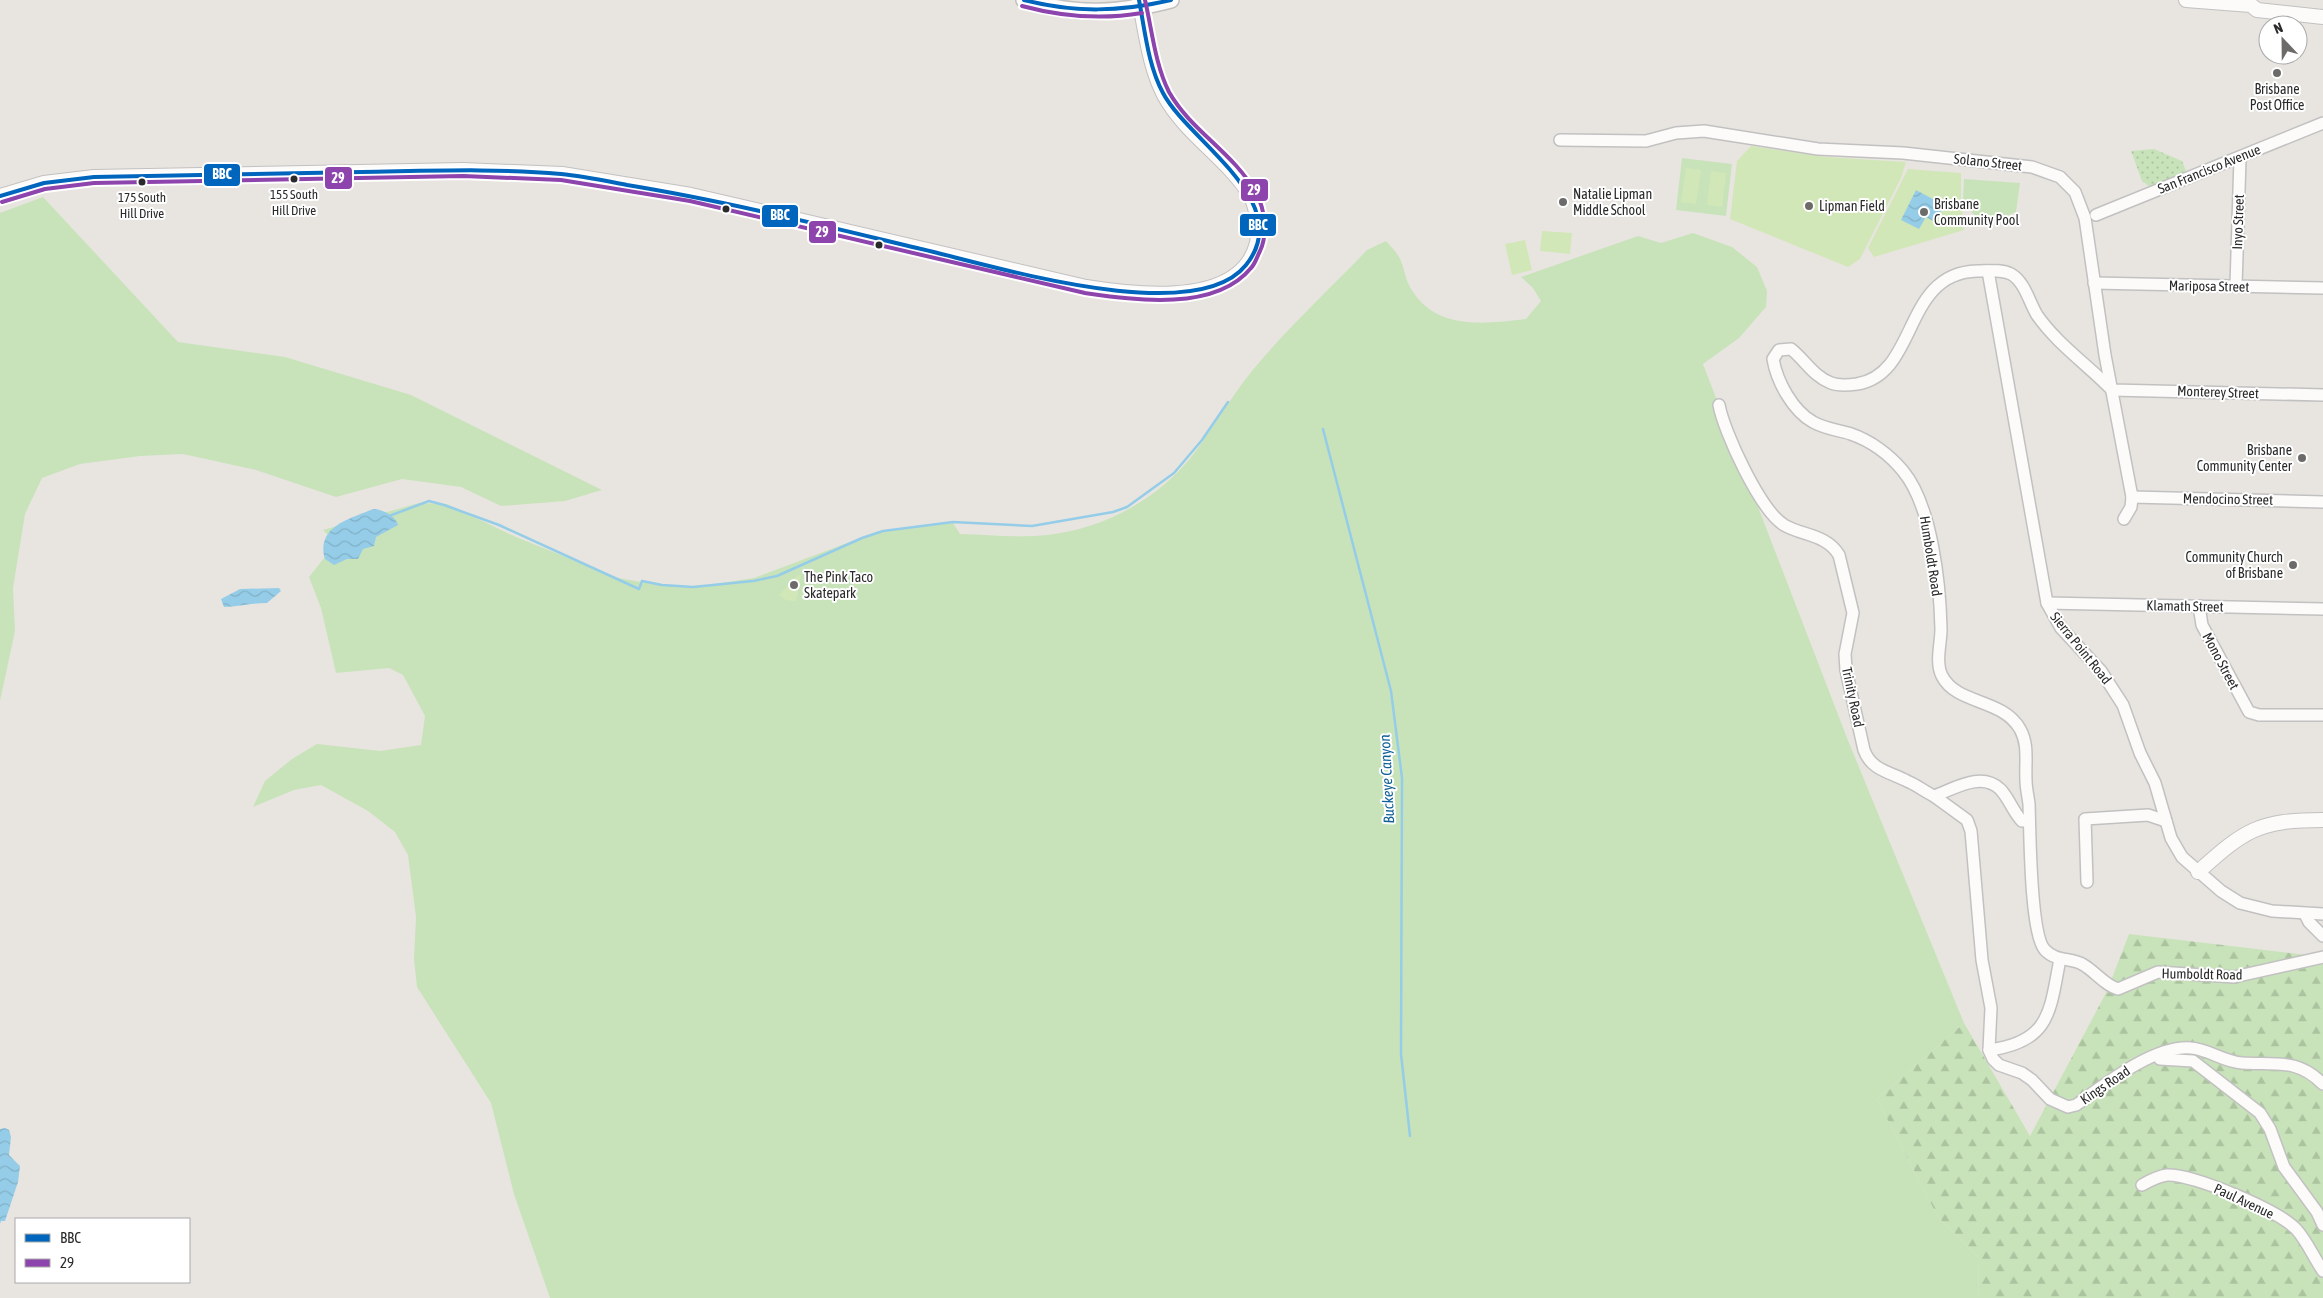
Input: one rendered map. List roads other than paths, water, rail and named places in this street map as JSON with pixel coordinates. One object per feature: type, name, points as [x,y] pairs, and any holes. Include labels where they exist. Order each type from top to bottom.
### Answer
[{"type":"main road","points":[[1024,0],[1051,8],[1102,13],[1140,4],[1170,0]]},
{"type":"street","points":[[2186,0],[2258,2],[2323,8]]},
{"type":"street","points":[[2243,3],[2257,10],[2323,17]]},
{"type":"street","points":[[0,196],[44,183],[84,177],[445,170],[562,174],[691,195],[1086,287],[1133,293],[1206,289],[1230,280],[1248,263],[1258,240],[1256,211],[1245,189],[1182,121],[1164,94],[1152,66],[1140,4]]},
{"type":"street","name":"San Francisco Avenue","points":[[2096,215],[2323,123]]},
{"type":"street","name":"Solano Street","points":[[1560,140],[1646,141],[1676,133],[1704,131],[1818,149],[1903,153],[2044,169],[2060,177],[2080,200],[2092,259],[2104,354],[2132,497]]},
{"type":"street","name":"Inyo Street","points":[[2236,286],[2240,158]]},
{"type":"street","name":"Sierra Point Road","points":[[1988,271],[2046,602],[2061,628],[2101,671],[2118,696],[2129,719],[2140,753],[2155,783],[2178,853],[2221,891],[2240,903],[2259,909],[2323,914]]},
{"type":"street","name":"Humboldt Road","points":[[2112,390],[2041,320],[2015,277],[2002,271],[1958,274],[1933,290],[1919,308],[1889,366],[1870,380],[1852,384],[1830,383],[1810,370],[1791,349],[1778,350],[1773,359],[1788,395],[1803,414],[1818,424],[1853,435],[1880,450],[1899,467],[1913,486],[1924,509],[1933,556],[1940,616],[1940,672],[1954,690],[2004,712],[2020,730],[2026,754],[2033,884],[2040,938],[2044,950],[2060,958],[2082,964],[2118,989],[2158,972],[2234,977],[2323,957]]},
{"type":"street","name":"Mariposa Street","points":[[2094,283],[2323,288]]},
{"type":"street","points":[[2087,366],[2095,364],[2104,354]]},
{"type":"street","name":"Monterey Street","points":[[2112,390],[2323,395]]},
{"type":"street","name":"Trinity Road","points":[[1719,405],[1724,427],[1774,517],[1790,528],[1824,540],[1834,546],[1839,554],[1853,613],[1845,654],[1846,670],[1866,755],[1878,768],[1934,796]]},
{"type":"street","points":[[2124,519],[2131,507],[2132,497]]},
{"type":"street","name":"Mendocino Street","points":[[2132,497],[2323,502]]},
{"type":"street","name":"Klamath Street","points":[[2046,602],[2323,609]]},
{"type":"street","name":"Mono Street","points":[[2199,606],[2202,624],[2251,713],[2323,715]]},
{"type":"street","points":[[1934,796],[1972,781],[1986,781],[2000,790],[2022,821],[2029,821]]},
{"type":"street","points":[[1934,796],[1967,820],[1971,831],[1982,960],[1991,1008],[1989,1050],[2005,1048],[2020,1041],[2037,1032],[2044,1024],[2049,1013],[2060,958]]},
{"type":"street","points":[[2148,815],[2156,808],[2160,799]]},
{"type":"street","points":[[2087,882],[2085,820],[2148,815],[2166,821]]},
{"type":"street","points":[[2198,872],[2248,831],[2278,823],[2323,820]]},
{"type":"street","points":[[2305,914],[2309,922],[2323,936]]},
{"type":"street","name":"Kings Road","points":[[1989,1050],[1993,1059],[1999,1065],[2022,1073],[2032,1080],[2050,1099],[2068,1107],[2076,1105],[2115,1076],[2146,1060],[2176,1049],[2191,1048],[2232,1062],[2292,1064],[2310,1072],[2323,1084]]},
{"type":"street","points":[[2146,1060],[2169,1058],[2193,1061],[2260,1113],[2270,1129],[2284,1167],[2317,1212],[2323,1225]]},
{"type":"street","name":"Paul Avenue","points":[[2142,1185],[2167,1175],[2185,1178],[2214,1186],[2267,1210],[2295,1228],[2323,1271]]},
{"type":"water","points":[[1916,190],[1944,205],[1935,222],[1926,217],[1919,229],[1901,220]]},
{"type":"water","points":[[373,509],[388,514],[395,519],[398,525],[376,537],[374,546],[363,549],[358,559],[347,559],[334,565],[325,559],[325,539],[330,531],[337,525]]},
{"type":"water","points":[[279,588],[281,591],[267,603],[224,607],[221,599],[240,589]]},
{"type":"water","points":[[5,1128],[9,1130],[11,1137],[9,1155],[20,1166],[18,1182],[5,1221],[1,1221],[0,1224],[0,1129]]},
{"type":"waterway","points":[[389,516],[429,501],[444,505],[499,525],[639,589],[642,581],[662,585],[693,587],[753,581],[777,576],[862,538],[883,531],[953,522],[1032,526],[1113,512],[1127,507],[1174,473],[1202,440],[1228,402]]},
{"type":"waterway","name":"Buckeye Canyon","points":[[1323,429],[1391,691],[1402,778],[1401,1054],[1410,1136]]},
{"type":"place","name":"Brisbane Post Office","points":[[2277,73]]},
{"type":"place","name":"155 South Hill Drive","points":[[294,179]]},
{"type":"place","name":"175 South Hill Drive","points":[[142,182]]},
{"type":"place","name":"Natalie Lipman Middle School","points":[[1563,202]]},
{"type":"place","name":"Lipman Field","points":[[1809,206]]},
{"type":"place","name":"Brisbane Community Pool","points":[[1924,212]]},
{"type":"place","name":"Brisbane Community Center","points":[[2302,458]]},
{"type":"place","name":"Community Church of Brisbane","points":[[2293,565]]},
{"type":"place","name":"The Pink Taco Skatepark","points":[[794,585]]}]
